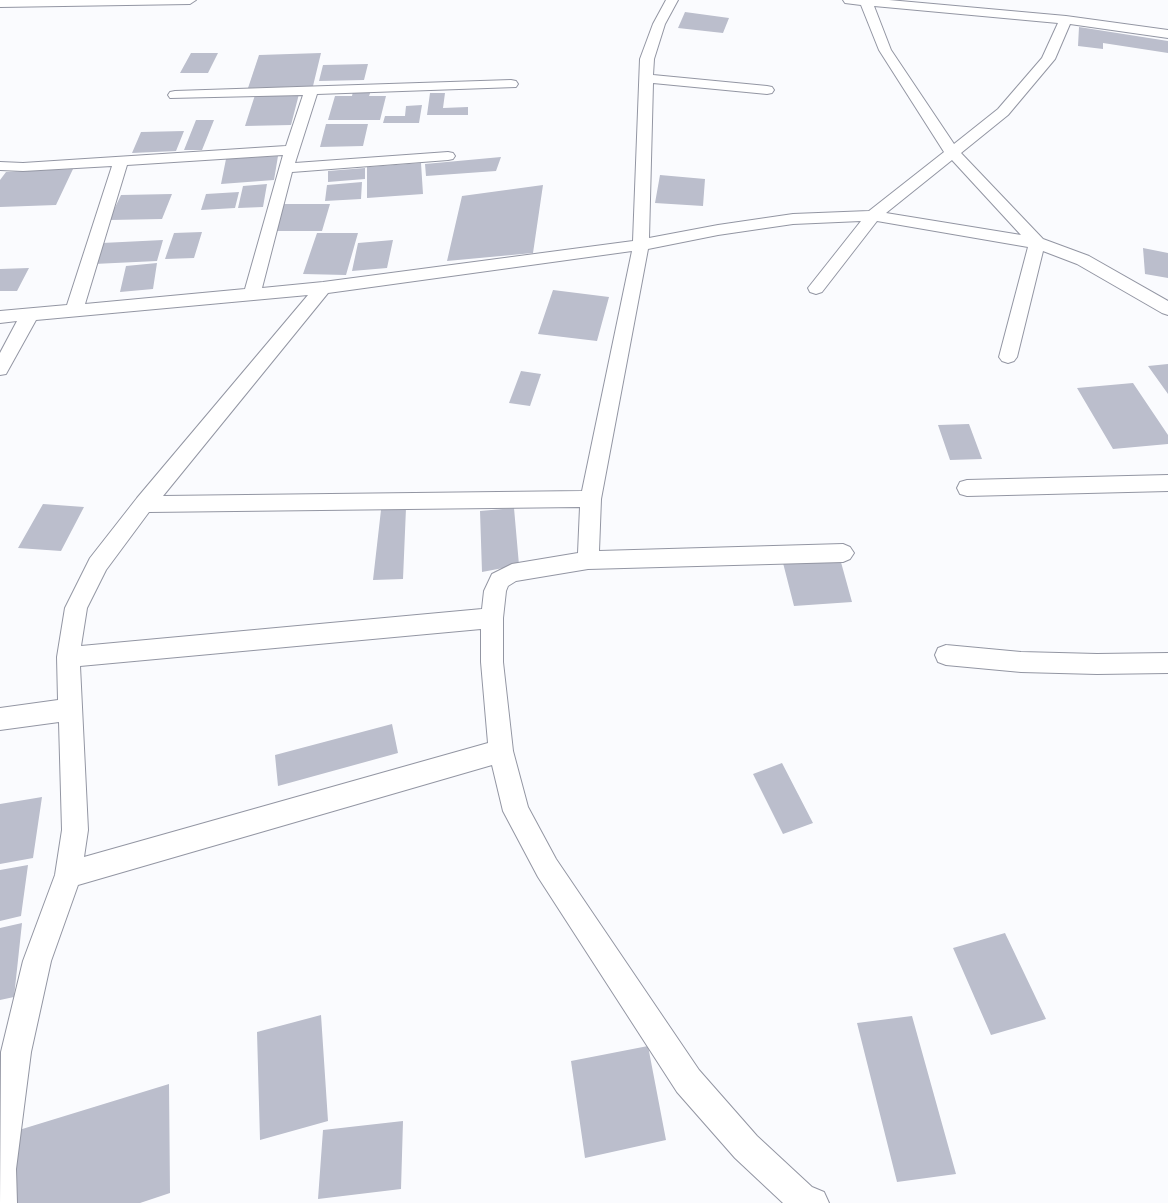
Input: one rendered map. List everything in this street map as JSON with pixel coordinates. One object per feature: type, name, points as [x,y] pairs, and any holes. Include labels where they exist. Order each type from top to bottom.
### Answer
[{"type":"street","points":[[0,3],[190,0]]},
{"type":"street","points":[[588,560],[591,499],[641,245],[647,59],[659,24],[672,0]]},
{"type":"street","points":[[849,0],[1066,20],[1168,34]]},
{"type":"street","points":[[866,2],[885,50],[952,152],[1037,243]]},
{"type":"street","points":[[816,288],[873,216],[1004,112],[1048,59],[1066,20]]},
{"type":"street","points":[[646,78],[767,90]]},
{"type":"street","points":[[175,95],[511,84]]},
{"type":"street","points":[[252,294],[286,168],[311,91]]},
{"type":"street","points":[[0,166],[23,167],[292,150]]},
{"type":"street","points":[[286,168],[448,156]]},
{"type":"street","points":[[74,311],[121,161]]},
{"type":"street","points":[[0,318],[323,288],[641,245],[718,230],[793,219],[873,216],[1037,243],[1083,260],[1168,309]]},
{"type":"street","points":[[1008,358],[1037,243]]},
{"type":"street","points":[[1,1203],[0,1169],[8,1054],[37,961],[68,875],[75,830],[68,657],[76,608],[98,564],[144,504],[323,288]]},
{"type":"street","points":[[0,369],[29,316]]},
{"type":"street","points":[[967,488],[1168,483]]},
{"type":"street","points":[[144,504],[591,499]]},
{"type":"street","points":[[813,1203],[802,1199],[746,1147],[688,1081],[547,868],[516,811],[501,751],[492,662],[492,618],[495,591],[500,580],[512,574],[588,560],[843,553]]},
{"type":"street","points":[[68,657],[492,618]]},
{"type":"street","points":[[946,655],[1028,662],[1168,663]]},
{"type":"street","points":[[0,719],[70,709]]},
{"type":"street","points":[[68,875],[501,751]]},
{"type":"building","points":[[685,12],[729,18],[723,33],[678,28]]},
{"type":"building","points":[[1079,27],[1168,41],[1168,53],[1103,43],[1103,49],[1078,46]]},
{"type":"building","points":[[191,53],[218,53],[208,73],[180,73]]},
{"type":"building","points":[[321,53],[313,86],[248,88],[259,55]]},
{"type":"building","points":[[368,64],[364,80],[319,81],[323,65]]},
{"type":"building","points":[[353,91],[371,91],[369,96],[386,96],[380,120],[328,120],[335,96],[352,96]]},
{"type":"building","points":[[430,93],[445,93],[443,108],[468,107],[468,115],[427,115]]},
{"type":"building","points":[[299,94],[291,125],[245,126],[255,95]]},
{"type":"building","points":[[422,105],[419,123],[383,123],[385,116],[405,116],[406,106]]},
{"type":"building","points":[[196,120],[214,120],[202,150],[184,150]]},
{"type":"building","points":[[326,124],[368,124],[363,146],[320,147]]},
{"type":"building","points":[[184,131],[176,151],[132,153],[141,132]]},
{"type":"building","points":[[278,156],[274,180],[221,184],[226,159]]},
{"type":"building","points":[[501,157],[496,171],[426,176],[425,164]]},
{"type":"building","points":[[421,163],[423,194],[367,198],[367,167]]},
{"type":"building","points":[[365,168],[365,179],[328,182],[328,171]]},
{"type":"building","points":[[73,169],[56,205],[0,207],[0,180],[6,172]]},
{"type":"building","points":[[660,175],[705,179],[703,206],[655,203]]},
{"type":"building","points":[[362,182],[361,199],[325,201],[327,185]]},
{"type":"building","points":[[267,184],[263,207],[238,208],[243,186]]},
{"type":"building","points":[[543,185],[533,253],[447,261],[462,196]]},
{"type":"building","points":[[239,192],[235,208],[201,210],[206,194]]},
{"type":"building","points":[[172,194],[162,219],[109,220],[121,195]]},
{"type":"building","points":[[284,204],[330,204],[322,231],[275,231]]},
{"type":"building","points":[[202,232],[194,258],[165,259],[174,233]]},
{"type":"building","points":[[317,233],[358,233],[346,275],[303,274]]},
{"type":"building","points":[[163,240],[157,261],[94,264],[102,243]]},
{"type":"building","points":[[393,240],[387,268],[352,271],[358,243]]},
{"type":"building","points":[[1143,248],[1168,253],[1168,278],[1145,274]]},
{"type":"building","points":[[157,263],[153,289],[120,292],[126,266]]},
{"type":"building","points":[[29,268],[17,291],[0,291],[0,269]]},
{"type":"building","points":[[553,290],[609,297],[597,341],[538,334]]},
{"type":"building","points":[[1168,364],[1168,394],[1148,366]]},
{"type":"building","points":[[521,371],[541,374],[530,406],[509,403]]},
{"type":"building","points":[[1133,383],[1168,435],[1168,444],[1113,449],[1077,388]]},
{"type":"building","points":[[969,424],[982,459],[950,460],[938,425]]},
{"type":"building","points":[[43,504],[84,507],[61,551],[18,548]]},
{"type":"building","points":[[406,508],[403,579],[373,580],[381,510]]},
{"type":"building","points":[[514,508],[519,565],[482,572],[480,511]]},
{"type":"building","points":[[839,555],[852,602],[794,606],[782,559]]},
{"type":"building","points":[[392,724],[398,753],[278,786],[275,755]]},
{"type":"building","points":[[782,763],[813,823],[783,834],[753,774]]},
{"type":"building","points":[[42,797],[33,858],[0,864],[0,804]]},
{"type":"building","points":[[28,865],[21,916],[0,921],[0,870]]},
{"type":"building","points":[[22,923],[14,997],[0,1000],[0,928]]},
{"type":"building","points":[[1005,933],[1046,1019],[991,1035],[953,948]]},
{"type":"building","points":[[321,1015],[328,1121],[260,1140],[257,1032]]},
{"type":"building","points":[[912,1016],[956,1174],[897,1182],[857,1023]]},
{"type":"building","points":[[648,1046],[666,1140],[585,1158],[571,1061]]},
{"type":"building","points":[[169,1084],[170,1193],[140,1203],[14,1203],[19,1130]]},
{"type":"building","points":[[403,1121],[401,1189],[318,1199],[323,1130]]}]
